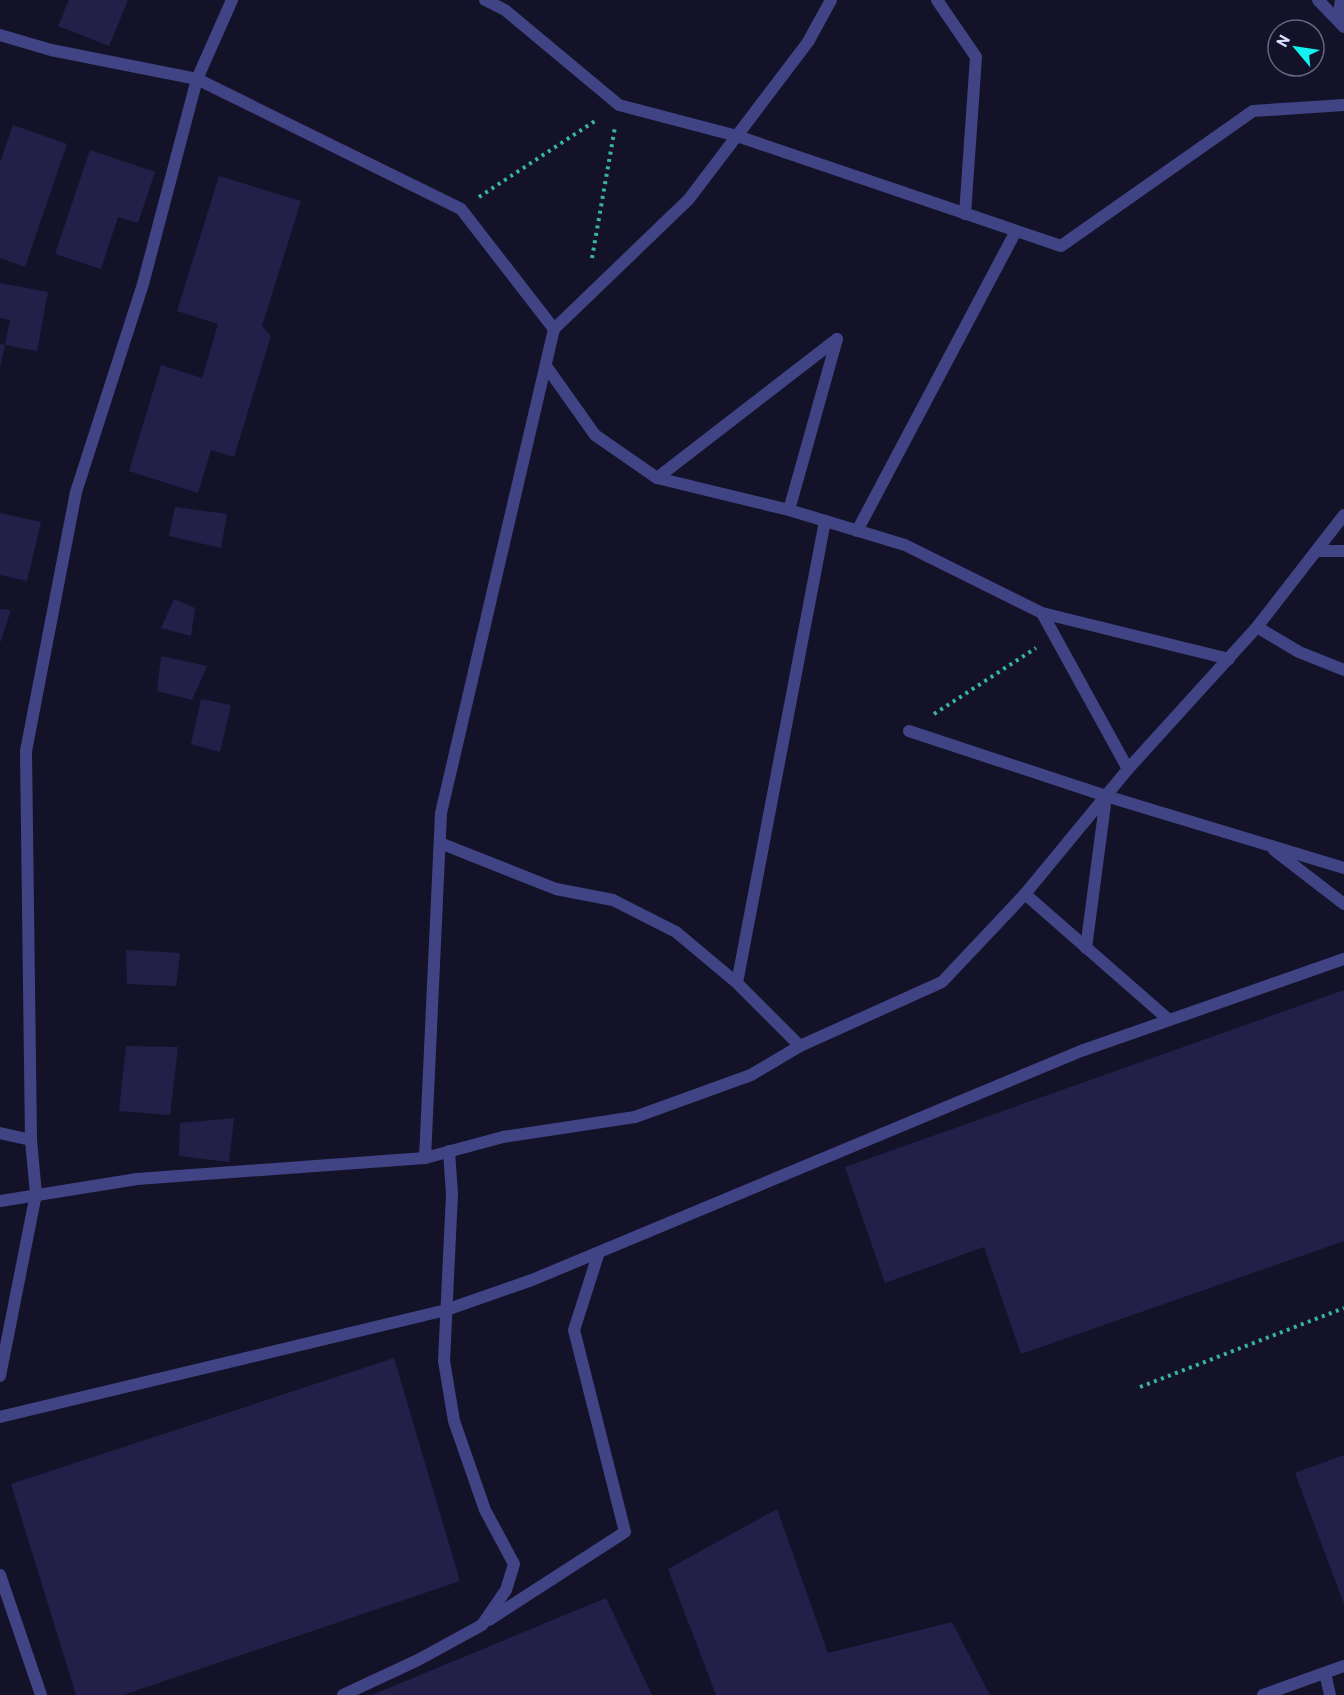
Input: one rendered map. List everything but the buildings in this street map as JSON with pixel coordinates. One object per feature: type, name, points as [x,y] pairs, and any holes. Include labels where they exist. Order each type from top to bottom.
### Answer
[{"type":"street","points":[[0,1376],[36,1194],[31,1140],[26,751],[76,492],[143,284],[197,79],[232,0]]},
{"type":"street","points":[[485,0],[505,10],[619,105],[737,136],[1061,246],[1253,111],[1344,105]]},
{"type":"street","points":[[425,1158],[441,813],[554,329],[688,199],[808,42],[831,0]]},
{"type":"street","points":[[937,0],[975,57],[965,214]]},
{"type":"street","points":[[1318,0],[1341,24]]},
{"type":"street","points":[[1341,0],[1341,24]]},
{"type":"street","points":[[0,35],[51,50],[197,79],[461,209],[554,329]]},
{"type":"street","points":[[857,531],[1016,231]]},
{"type":"street","points":[[657,478],[837,339],[789,510]]},
{"type":"street","points":[[546,366],[595,435],[657,478],[789,510],[905,545],[1042,613],[1229,658]]},
{"type":"street","points":[[0,1201],[137,1179],[425,1158],[503,1137],[635,1118],[751,1075],[800,1046],[942,982],[1025,894],[1128,770],[1257,627],[1319,551],[1344,515]]},
{"type":"street","points":[[737,982],[825,521]]},
{"type":"street","points":[[1319,551],[1344,551]]},
{"type":"street","points":[[1042,613],[1128,770]]},
{"type":"street","points":[[1257,627],[1299,652],[1344,670]]},
{"type":"street","points":[[909,731],[1106,796],[1344,868]]},
{"type":"street","points":[[1086,948],[1106,796]]},
{"type":"street","points":[[440,843],[556,889],[613,900],[676,932],[737,982],[800,1046]]},
{"type":"street","points":[[1267,844],[1344,904]]},
{"type":"street","points":[[1025,894],[1169,1020]]},
{"type":"street","points":[[0,1417],[446,1310],[532,1280],[1081,1051],[1344,959]]},
{"type":"street","points":[[0,1133],[31,1140]]},
{"type":"street","points":[[449,1151],[452,1194],[444,1361],[454,1421],[485,1510],[514,1564],[506,1590],[482,1624]]},
{"type":"street","points":[[344,1695],[418,1660],[482,1624],[625,1532],[574,1330],[598,1252]]},
{"type":"street","points":[[0,1575],[40,1695]]},
{"type":"street","points":[[1263,1695],[1344,1666]]},
{"type":"street","points":[[1325,1673],[1330,1695]]},
{"type":"path","points":[[461,209],[619,105]]},
{"type":"path","points":[[586,298],[619,105]]},
{"type":"path","points":[[909,731],[1054,636]]},
{"type":"path","points":[[1140,1387],[1344,1308]]}]
